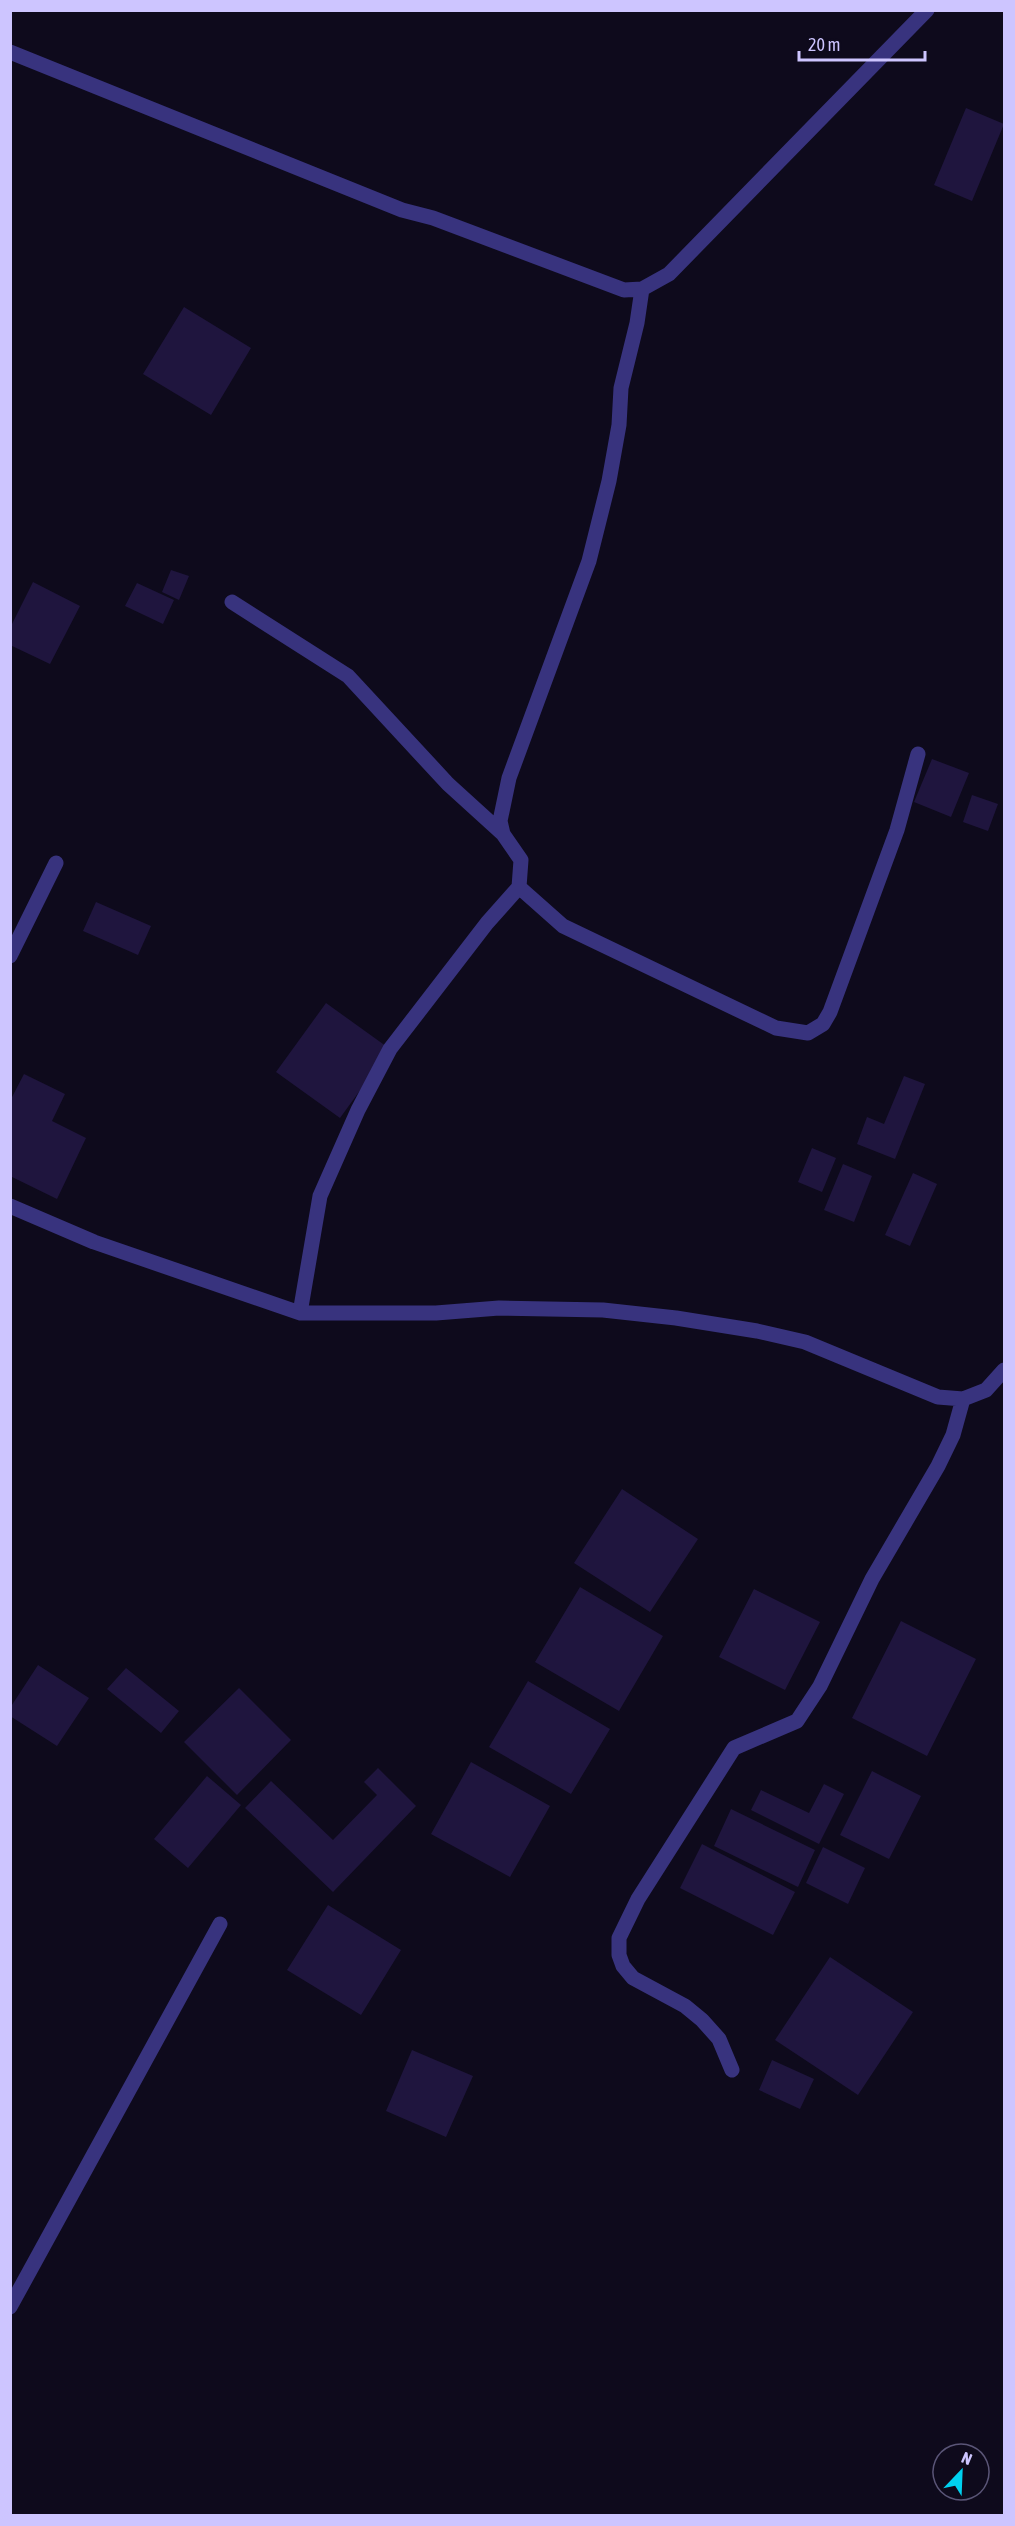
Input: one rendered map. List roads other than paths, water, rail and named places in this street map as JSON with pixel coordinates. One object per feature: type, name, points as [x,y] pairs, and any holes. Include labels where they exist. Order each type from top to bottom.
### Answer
[{"type":"street","points":[[10,52],[402,210],[433,218],[593,280],[624,290],[642,290],[669,274],[927,10]]},
{"type":"street","points":[[503,834],[500,820],[509,778],[589,561],[609,481],[619,425],[621,388],[637,323],[642,290]]},
{"type":"street","points":[[232,602],[348,676],[448,784],[503,834],[521,860],[519,887],[487,923],[390,1049],[358,1110],[320,1196],[300,1313]]},
{"type":"street","points":[[519,887],[563,926],[776,1028],[808,1034],[823,1024],[830,1012],[897,830],[918,754]]},
{"type":"street","points":[[10,956],[56,863]]},
{"type":"street","points":[[10,1206],[94,1242],[300,1313],[436,1314],[499,1308],[603,1310],[676,1318],[758,1331],[805,1342],[938,1397],[963,1399],[986,1390],[1005,1370]]},
{"type":"street","points":[[732,2070],[719,2039],[702,2020],[685,2006],[633,1978],[622,1966],[619,1955],[619,1938],[639,1899],[734,1748],[797,1721],[820,1686],[872,1579],[938,1466],[952,1436],[963,1399]]},
{"type":"street","points":[[10,2307],[220,1924]]}]
